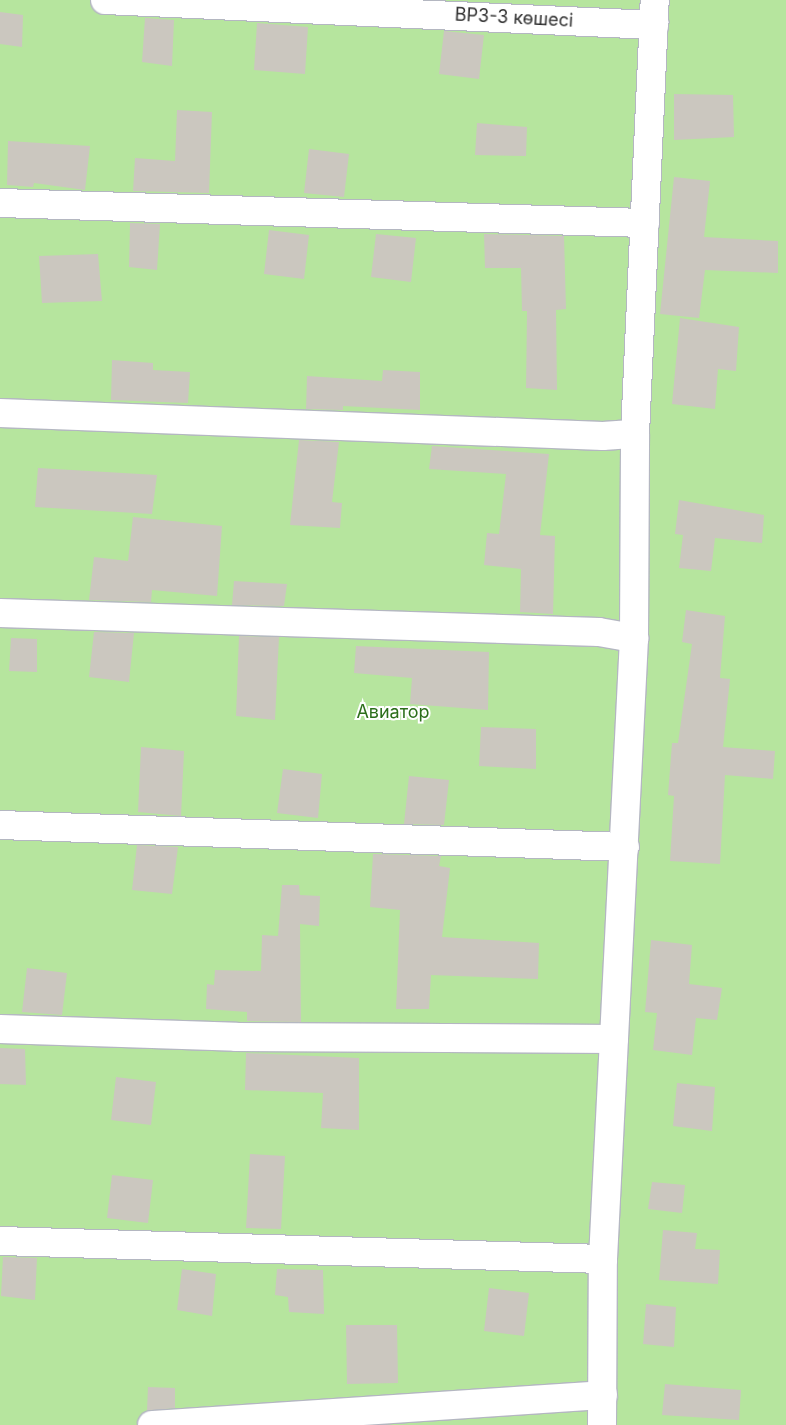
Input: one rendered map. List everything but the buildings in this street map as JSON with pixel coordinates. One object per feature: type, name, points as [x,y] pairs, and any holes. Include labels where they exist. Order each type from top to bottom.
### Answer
[{"type":"street","name":"ВРЗ-3 көшесі","points":[[105,0],[655,12]]},
{"type":"street","points":[[602,1425],[603,1259],[634,638],[635,434],[655,12]]},
{"type":"street","points":[[0,203],[645,223]]},
{"type":"street","points":[[0,413],[603,436],[635,434]]},
{"type":"street","points":[[0,612],[599,632],[634,638]]},
{"type":"street","points":[[0,825],[625,847]]},
{"type":"street","points":[[0,1029],[236,1037],[614,1038]]},
{"type":"street","points":[[0,1241],[603,1259]]},
{"type":"street","points":[[152,1425],[603,1395]]},
{"type":"green space","name":"Авиатор","points":[[0,0],[786,0],[786,1425],[0,1425]]}]
